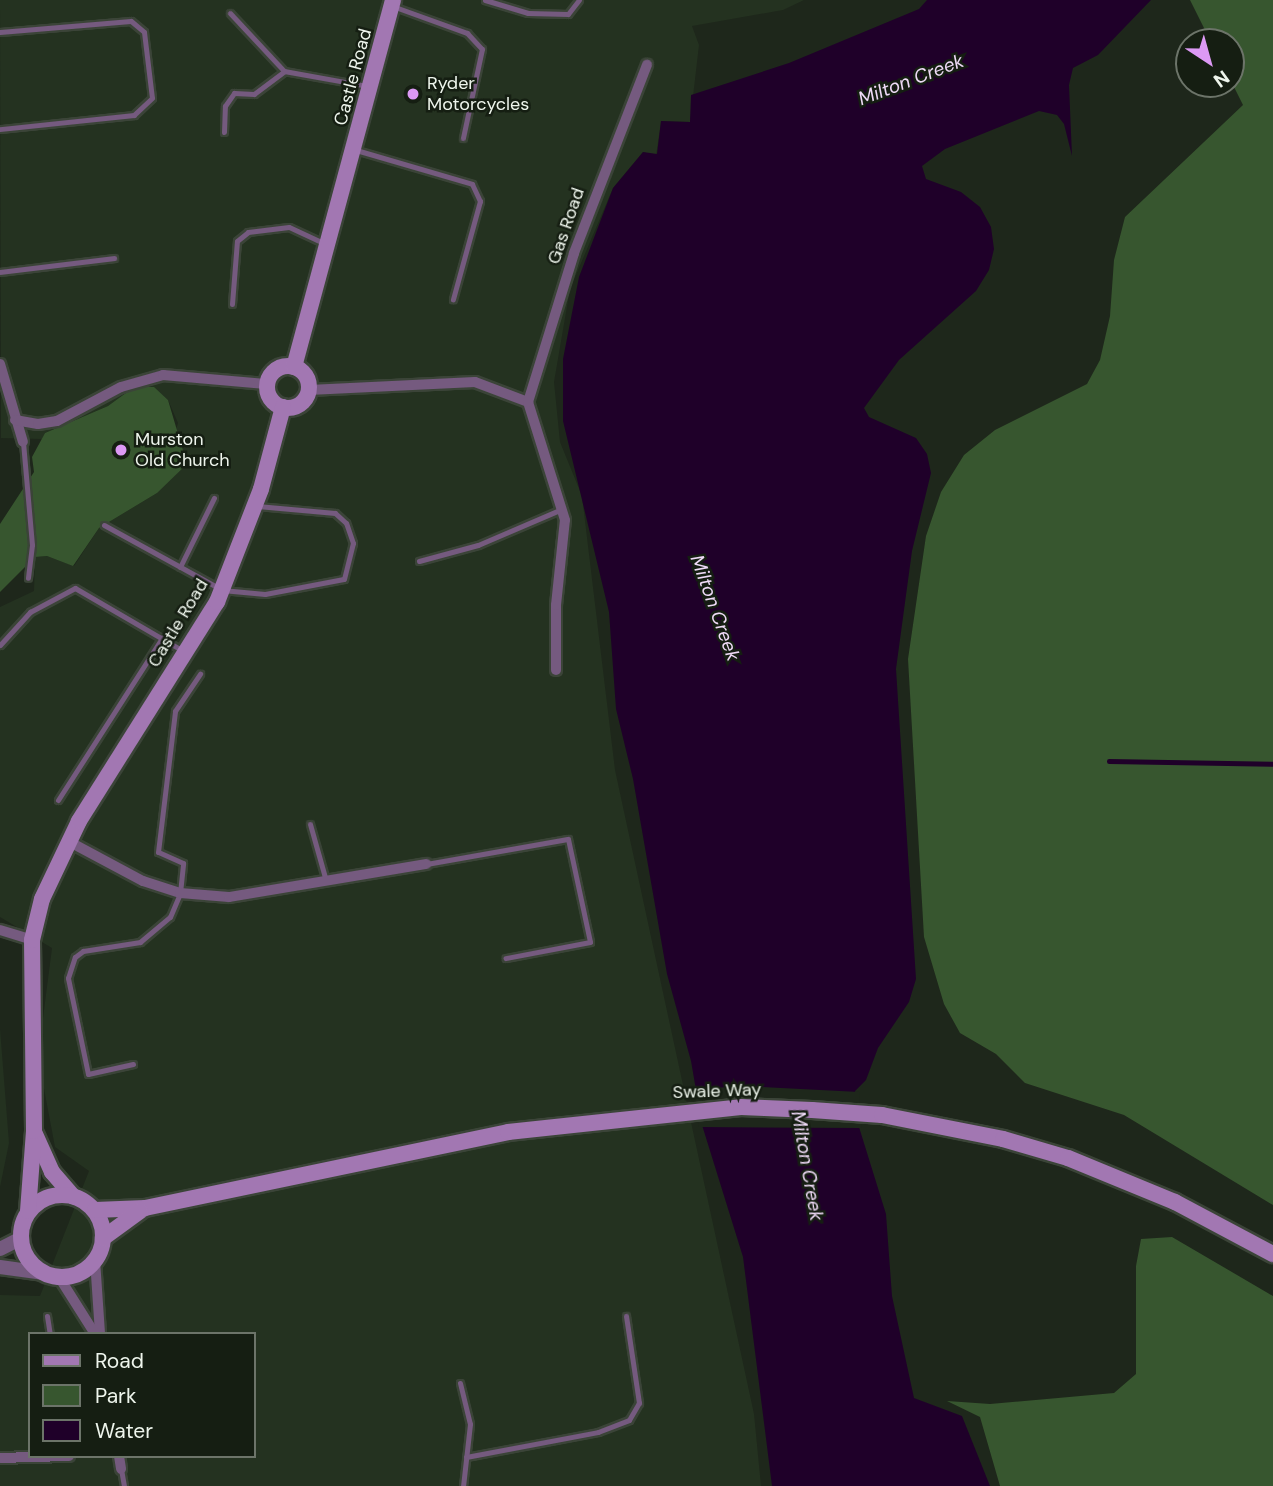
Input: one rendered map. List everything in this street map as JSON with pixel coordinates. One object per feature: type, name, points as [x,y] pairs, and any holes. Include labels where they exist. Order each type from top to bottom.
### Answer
[{"type":"main road","name":"Castle Road","points":[[294,367],[393,3]]},
{"type":"main road","points":[[294,367],[307,378],[309,390],[297,406],[283,407],[271,400],[266,384],[276,370],[294,367]]},
{"type":"main road","name":"Castle Road","points":[[28,1211],[34,1132],[32,940],[42,899],[68,841],[222,590],[255,506],[283,407]]},
{"type":"main road","name":"Swale Way","points":[[95,1210],[145,1208],[508,1132],[652,1114],[741,1107],[883,1115],[1003,1139],[1068,1158],[1175,1202],[1273,1254]]},
{"type":"main road","name":"Castle Road","points":[[34,1132],[52,1172],[74,1196]]},
{"type":"main road","points":[[48,1196],[74,1196],[95,1210],[103,1238],[95,1260],[85,1270],[51,1275],[32,1265],[20,1239],[28,1211],[48,1196]]},
{"type":"main road","name":"Swale Way","points":[[103,1238],[145,1208]]},
{"type":"street","name":"Gas Road","points":[[528,402],[574,253],[647,65]]},
{"type":"street","points":[[0,364],[23,442]]},
{"type":"street","points":[[15,420],[38,424],[57,421],[121,387],[163,376],[266,384]]},
{"type":"street","points":[[309,390],[475,382],[528,402],[562,509],[564,541],[556,605],[556,670]]},
{"type":"street","points":[[68,841],[143,881],[180,893],[229,897],[327,884],[426,864]]},
{"type":"street","points":[[0,930],[32,940]]},
{"type":"street","points":[[0,1249],[20,1239]]},
{"type":"street","points":[[95,1260],[98,1332]]},
{"type":"street","points":[[0,1267],[51,1275],[96,1332]]},
{"type":"street","points":[[0,1458],[28,1457]]},
{"type":"street","points":[[119,1458],[121,1469]]},
{"type":"lane","points":[[485,0],[528,13],[568,14],[579,0]]},
{"type":"lane","points":[[393,3],[467,33],[482,49],[463,138]]},
{"type":"lane","points":[[230,13],[284,71],[370,86]]},
{"type":"lane","points":[[0,32],[131,20],[144,32],[152,98],[134,115],[0,129]]},
{"type":"lane","points":[[224,132],[225,106],[234,93],[254,94],[284,71]]},
{"type":"lane","points":[[354,149],[472,184],[480,201],[453,299]]},
{"type":"lane","points":[[232,304],[237,241],[248,233],[289,227],[327,244]]},
{"type":"lane","points":[[0,272],[114,258]]},
{"type":"lane","points":[[23,442],[32,545],[28,578]]},
{"type":"lane","points":[[180,567],[214,498]]},
{"type":"lane","points":[[104,525],[222,590],[265,594],[344,579],[353,543],[346,523],[335,513],[255,506]]},
{"type":"lane","points":[[419,561],[478,545],[562,509]]},
{"type":"lane","points":[[0,645],[30,612],[75,588],[185,652]]},
{"type":"lane","points":[[58,800],[162,638]]},
{"type":"lane","points":[[132,1064],[88,1074],[68,978],[71,966],[83,951],[140,942],[159,931],[180,893],[183,863],[158,852],[175,711],[200,674]]},
{"type":"lane","points":[[310,824],[327,884]]},
{"type":"lane","points":[[426,864],[568,839],[590,942],[506,958]]},
{"type":"lane","points":[[47,1316],[50,1332]]},
{"type":"lane","points":[[466,1457],[598,1432],[628,1420],[639,1403],[626,1316]]},
{"type":"lane","points":[[460,1382],[470,1424],[463,1486]]},
{"type":"lane","points":[[121,1469],[124,1486]]},
{"type":"shaded area","points":[[0,0],[804,0],[783,10],[692,26],[699,45],[690,122],[661,121],[656,156],[643,152],[613,188],[570,289],[554,382],[560,442],[582,496],[615,770],[754,1414],[761,1486],[0,1486],[0,1295],[40,1296],[89,1171],[55,1147],[38,1057],[52,948],[0,917],[0,607],[34,591],[35,557],[47,556],[74,566],[99,528],[157,493],[178,423],[168,400],[153,387],[134,387],[108,406],[45,433],[42,439],[1,438]]},
{"type":"shaded area","points":[[0,1029],[9,1143],[0,1187]]},
{"type":"green space","points":[[1190,0],[1273,0],[1273,1205],[1124,1115],[1025,1083],[996,1054],[960,1033],[944,1004],[924,937],[908,659],[926,536],[941,492],[964,455],[995,430],[1087,384],[1100,360],[1110,316],[1114,260],[1125,217],[1243,105],[1240,98],[1245,98],[1245,28],[1204,28]]},
{"type":"green space","points":[[134,387],[154,387],[168,400],[187,464],[157,493],[99,528],[73,566],[47,556],[35,557],[0,592],[0,524],[34,472],[32,457],[45,433],[108,406]]},
{"type":"green space","points":[[1172,1237],[1273,1296],[1273,1486],[1000,1486],[980,1417],[947,1401],[990,1404],[1114,1393],[1136,1374],[1136,1266],[1141,1239]]},
{"type":"water","name":"Milton Creek","points":[[927,0],[1151,0],[1098,55],[1073,68],[1069,85],[1072,156],[1064,124],[1057,115],[1039,111],[945,149],[922,166],[926,179],[961,192],[980,207],[991,227],[994,249],[989,270],[976,291],[899,360],[864,408],[869,417],[916,438],[927,454],[931,473],[912,551],[896,669],[916,979],[909,1002],[878,1048],[866,1080],[855,1091],[859,1127],[886,1214],[892,1296],[914,1398],[962,1416],[990,1486],[772,1486],[743,1257],[702,1125],[691,1061],[667,974],[633,779],[616,709],[609,612],[563,421],[563,359],[579,277],[613,188],[643,152],[657,154],[661,121],[690,122],[691,95],[789,63],[919,9]]},
{"type":"pier","points":[[740,1086],[859,1092],[862,1128],[699,1127],[691,1090]]},
{"type":"waterway","points":[[1109,761],[1273,764]]},
{"type":"place","name":"Ryder Motorcycles","points":[[413,94]]},
{"type":"place","name":"Murston Old Church","points":[[121,450]]}]
